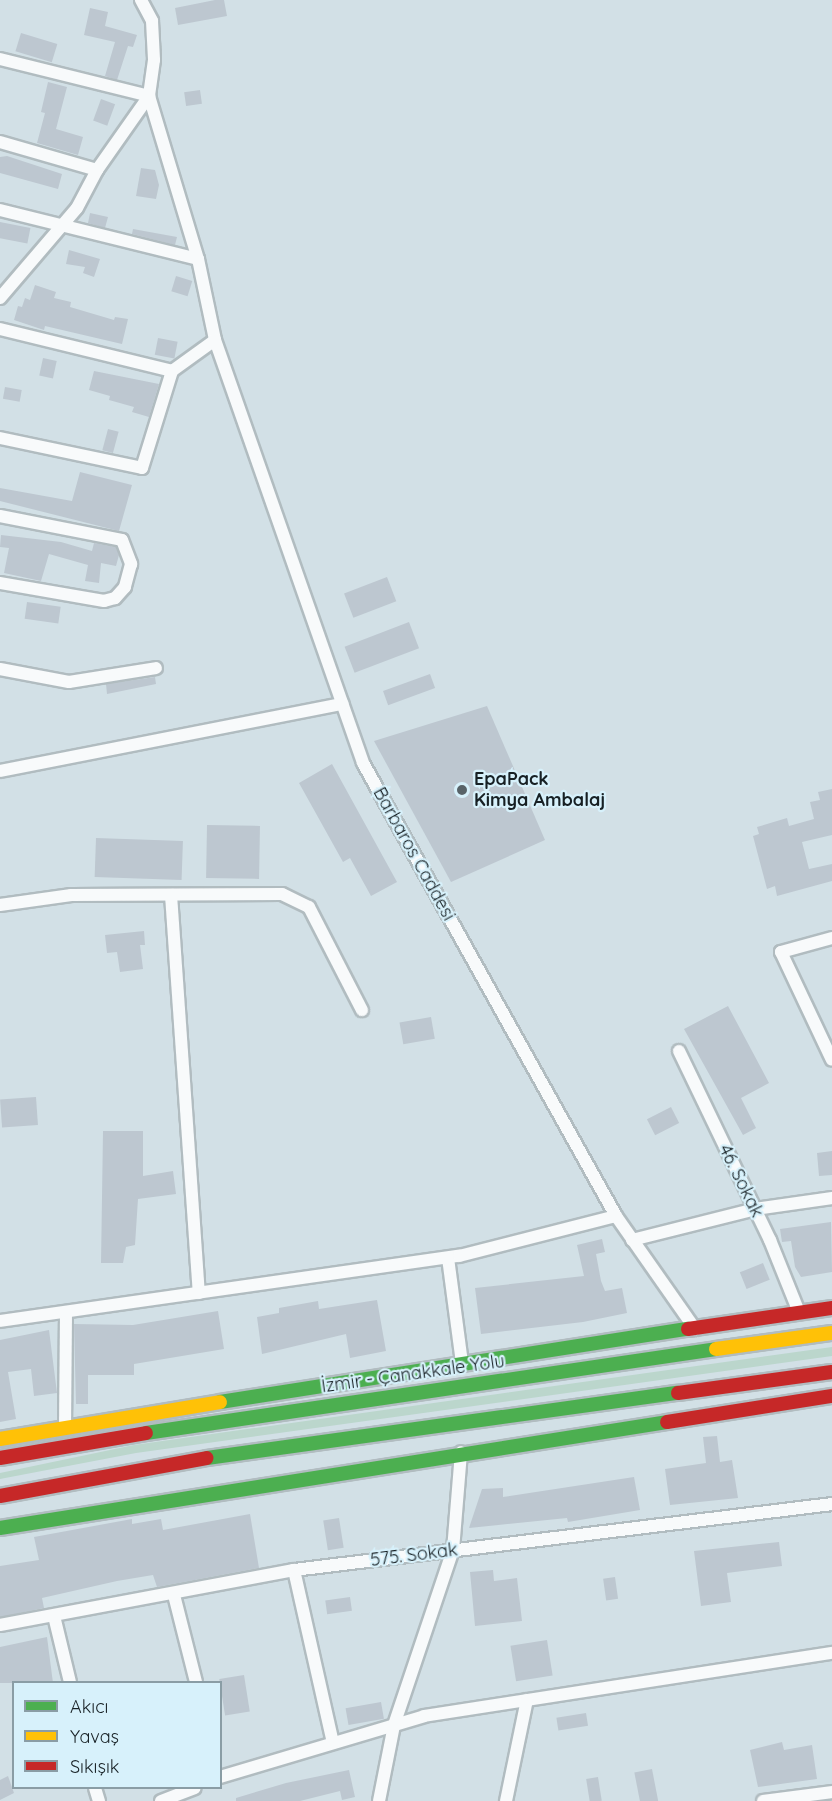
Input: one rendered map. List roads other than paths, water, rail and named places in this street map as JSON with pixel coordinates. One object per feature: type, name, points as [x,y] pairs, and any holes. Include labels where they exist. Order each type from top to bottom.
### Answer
[{"type":"main road","points":[[0,1439],[462,1363],[832,1308]]},
{"type":"main road","name":"İzmir - Çanakkale Yolu","points":[[0,1458],[232,1418],[832,1334]]},
{"type":"main road","points":[[0,1496],[215,1457],[832,1372]]},
{"type":"main road","points":[[0,1528],[462,1452],[832,1399]]},
{"type":"street","points":[[1,294],[77,208],[97,170],[149,96],[154,60],[152,21],[141,0]]},
{"type":"street","points":[[0,59],[149,96]]},
{"type":"street","name":"Barbaros Caddesi","points":[[149,96],[198,259],[215,340],[363,763],[616,1216],[695,1329]]},
{"type":"street","points":[[0,142],[97,170]]},
{"type":"street","points":[[0,210],[60,228],[198,259]]},
{"type":"street","points":[[0,329],[172,371]]},
{"type":"street","points":[[0,438],[142,468],[172,371],[215,340]]},
{"type":"street","points":[[0,516],[122,540],[131,564],[121,593],[104,601],[0,583]]},
{"type":"street","points":[[0,669],[69,682],[156,668]]},
{"type":"street","points":[[0,771],[342,704]]},
{"type":"street","points":[[0,905],[71,896],[282,894],[309,907],[362,1010]]},
{"type":"street","points":[[171,895],[199,1293]]},
{"type":"street","points":[[832,938],[781,952],[832,1060]]},
{"type":"street","name":"46. Sokak","points":[[679,1051],[755,1209],[799,1312]]},
{"type":"street","points":[[632,1240],[755,1209],[832,1198]]},
{"type":"street","points":[[0,1321],[448,1258],[616,1216]]},
{"type":"street","points":[[448,1258],[462,1363]]},
{"type":"street","points":[[65,1428],[66,1312]]},
{"type":"street","points":[[379,1801],[394,1725],[453,1550],[462,1452]]},
{"type":"street","name":"575. Sokak","points":[[0,1626],[174,1595],[294,1570],[832,1504]]},
{"type":"street","points":[[294,1570],[333,1743]]},
{"type":"street","points":[[174,1595],[196,1681]]},
{"type":"street","points":[[54,1616],[70,1681]]},
{"type":"street","points":[[222,1776],[424,1716],[832,1653]]},
{"type":"street","points":[[506,1801],[527,1700]]},
{"type":"street","points":[[161,1801],[192,1789]]},
{"type":"street","points":[[763,1801],[832,1792]]},
{"type":"place","name":"EpaPack Kimya Ambalaj","points":[[462,790]]}]
